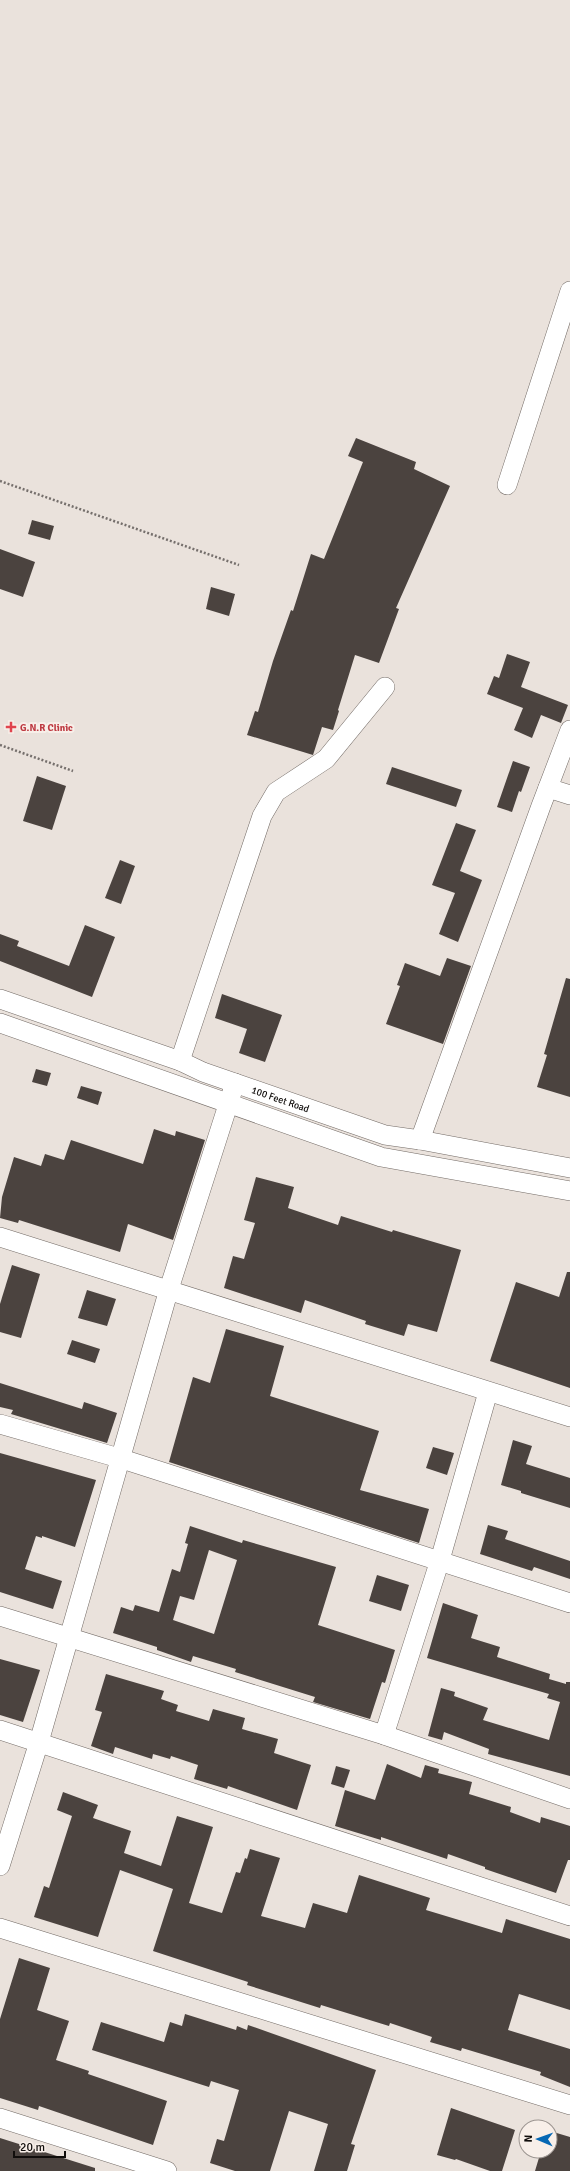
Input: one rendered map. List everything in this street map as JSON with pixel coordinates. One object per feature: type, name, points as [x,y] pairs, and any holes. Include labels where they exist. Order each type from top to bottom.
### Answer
[{"type":"street","points":[[507,485],[570,291]]},
{"type":"street","points":[[180,1061],[262,816],[276,792],[326,759],[385,687]]},
{"type":"street","points":[[420,1140],[570,730]]},
{"type":"street","points":[[548,788],[570,795]]},
{"type":"street","name":"100 Feet Road","points":[[0,999],[180,1061],[203,1072],[385,1135],[420,1140],[570,1168]]},
{"type":"street","points":[[0,1023],[381,1157],[570,1191]]},
{"type":"street","points":[[0,1866],[38,1742],[169,1289],[235,1083]]},
{"type":"street","points":[[0,1237],[169,1289],[570,1418]]},
{"type":"street","points":[[384,1735],[440,1560],[488,1392]]},
{"type":"street","points":[[0,1424],[119,1458],[570,1603]]},
{"type":"street","points":[[0,1616],[384,1735],[570,1799]]},
{"type":"street","points":[[0,1730],[570,1916]]},
{"type":"street","points":[[0,1928],[570,2105]]},
{"type":"street","points":[[0,2118],[167,2171]]},
{"type":"path","points":[[0,481],[239,565]]},
{"type":"path","points":[[0,745],[73,771]]},
{"type":"building","points":[[356,438],[416,462],[414,469],[450,486],[396,608],[399,609],[379,663],[355,655],[333,730],[322,727],[313,755],[247,735],[255,711],[258,712],[273,661],[291,610],[293,611],[311,554],[324,559],[363,462],[348,456]]},
{"type":"building","points":[[32,520],[54,526],[50,540],[28,534]]},
{"type":"building","points":[[0,549],[35,562],[23,597],[0,589]]},
{"type":"building","points":[[211,587],[235,594],[229,616],[206,609]]},
{"type":"building","points":[[507,654],[530,662],[521,687],[568,705],[561,723],[541,715],[532,738],[514,730],[523,708],[487,694],[494,676],[499,678]]},
{"type":"building","points":[[513,761],[530,767],[521,792],[519,791],[512,812],[497,807]]},
{"type":"building","points":[[392,767],[462,790],[456,807],[386,784]]},
{"type":"building","points":[[37,776],[66,786],[52,830],[23,821]]},
{"type":"building","points":[[456,823],[476,830],[460,871],[482,880],[458,942],[439,934],[455,893],[432,885]]},
{"type":"building","points":[[120,860],[135,866],[121,904],[105,898]]},
{"type":"building","points":[[85,925],[115,937],[92,997],[0,961],[0,934],[19,941],[17,946],[69,966]]},
{"type":"building","points":[[447,958],[471,966],[443,1044],[386,1024],[400,986],[397,985],[405,963],[440,976]]},
{"type":"building","points":[[566,978],[570,979],[570,1097],[537,1087],[547,1055],[544,1054]]},
{"type":"building","points":[[222,994],[282,1015],[265,1062],[239,1053],[247,1029],[215,1018]]},
{"type":"building","points":[[36,1069],[51,1073],[47,1086],[32,1082]]},
{"type":"building","points":[[81,1086],[102,1092],[98,1105],[77,1098]]},
{"type":"building","points":[[154,1129],[175,1136],[176,1131],[205,1140],[173,1240],[128,1224],[120,1252],[19,1220],[18,1223],[0,1218],[2,1197],[14,1157],[41,1166],[45,1154],[64,1160],[71,1140],[143,1164]]},
{"type":"building","points":[[256,1177],[294,1187],[288,1208],[338,1225],[341,1216],[392,1232],[393,1230],[461,1250],[437,1332],[408,1324],[404,1336],[365,1324],[366,1321],[305,1300],[301,1313],[224,1288],[233,1256],[244,1259],[255,1223],[244,1220]]},
{"type":"building","points":[[12,1265],[40,1274],[21,1338],[0,1332],[0,1304]]},
{"type":"building","points":[[567,1272],[570,1272],[570,1388],[490,1361],[516,1282],[559,1297]]},
{"type":"building","points":[[87,1290],[116,1299],[107,1326],[78,1318]]},
{"type":"building","points":[[226,1329],[284,1346],[270,1396],[379,1431],[360,1490],[429,1509],[419,1543],[169,1462],[193,1377],[210,1383]]},
{"type":"building","points":[[72,1340],[100,1349],[95,1363],[67,1354]]},
{"type":"building","points":[[0,1383],[82,1409],[84,1402],[117,1413],[107,1443],[11,1414],[13,1410],[0,1407]]},
{"type":"building","points":[[513,1440],[532,1446],[526,1464],[570,1478],[570,1508],[521,1493],[521,1491],[501,1485]]},
{"type":"building","points":[[433,1447],[454,1453],[447,1475],[426,1468]]},
{"type":"building","points":[[0,1453],[96,1480],[75,1547],[42,1536],[42,1538],[36,1536],[25,1569],[62,1581],[53,1609],[0,1592]]},
{"type":"building","points":[[488,1525],[508,1531],[505,1539],[570,1561],[570,1579],[534,1567],[532,1571],[480,1554]]},
{"type":"building","points":[[190,1526],[242,1543],[243,1540],[336,1567],[318,1625],[395,1650],[385,1683],[382,1682],[370,1719],[313,1702],[315,1697],[235,1672],[236,1669],[193,1656],[191,1662],[157,1650],[157,1647],[113,1633],[121,1607],[133,1611],[135,1605],[159,1612],[172,1569],[180,1572],[188,1544],[185,1543]],"holes":[[[209,1550],[237,1560],[214,1634],[173,1620],[180,1596],[194,1600]]]},
{"type":"building","points":[[377,1575],[409,1585],[401,1611],[369,1601]]},
{"type":"building","points":[[443,1603],[478,1615],[471,1638],[500,1647],[497,1657],[550,1674],[549,1679],[566,1684],[566,1682],[570,1682],[570,1776],[488,1754],[489,1749],[444,1732],[442,1740],[428,1736],[441,1688],[455,1692],[454,1696],[488,1708],[483,1720],[549,1740],[560,1702],[547,1698],[549,1694],[427,1658]]},
{"type":"building","points":[[0,1659],[40,1670],[23,1722],[0,1715]]},
{"type":"building","points":[[106,1674],[164,1691],[161,1699],[178,1705],[176,1711],[209,1721],[213,1709],[245,1718],[242,1729],[278,1739],[274,1753],[311,1765],[297,1810],[228,1786],[227,1789],[194,1779],[198,1765],[171,1756],[170,1759],[153,1754],[152,1759],[115,1747],[113,1754],[91,1746],[102,1712],[95,1710]]},
{"type":"building","points":[[387,1764],[421,1778],[425,1765],[439,1769],[438,1773],[472,1782],[469,1794],[511,1807],[510,1812],[540,1823],[541,1817],[570,1826],[570,1860],[568,1860],[556,1893],[485,1869],[485,1867],[448,1854],[447,1859],[381,1837],[381,1840],[335,1826],[345,1790],[375,1800]]},
{"type":"building","points":[[336,1766],[350,1770],[344,1788],[331,1784]]},
{"type":"building","points":[[63,1792],[98,1805],[93,1818],[131,1831],[124,1853],[161,1866],[177,1816],[213,1827],[189,1903],[222,1913],[236,1872],[240,1873],[250,1849],[280,1858],[261,1916],[305,1928],[313,1903],[347,1913],[359,1875],[430,1898],[426,1910],[502,1933],[506,1919],[570,1939],[570,2010],[519,1994],[508,2030],[570,2049],[570,2087],[540,2075],[541,2072],[462,2048],[461,2051],[430,2042],[432,2037],[390,2023],[389,2026],[321,2005],[320,2008],[247,1985],[248,1982],[153,1951],[173,1889],[120,1870],[98,1937],[34,1917],[44,1886],[49,1888],[72,1816],[57,1810]]},
{"type":"building","points":[[19,1958],[50,1968],[37,2010],[69,2021],[56,2060],[89,2071],[88,2074],[167,2101],[153,2145],[39,2106],[38,2110],[0,2098],[0,2019]]},
{"type":"building","points":[[185,2014],[236,2030],[237,2026],[247,2030],[248,2025],[376,2070],[351,2144],[355,2145],[347,2171],[314,2171],[328,2124],[289,2111],[270,2171],[235,2171],[210,2163],[217,2139],[224,2141],[239,2090],[211,2081],[209,2087],[92,2050],[101,2022],[164,2042],[170,2022],[182,2026]]},
{"type":"building","points":[[451,2108],[515,2130],[502,2171],[490,2171],[456,2159],[437,2155]]},
{"type":"building","points":[[558,2133],[570,2137],[570,2171],[535,2171],[539,2159],[558,2159]]},
{"type":"building","points":[[0,2138],[95,2168],[95,2171],[0,2171]]},
{"type":"place","name":"G.N.R Clinic","points":[[11,727]]}]
